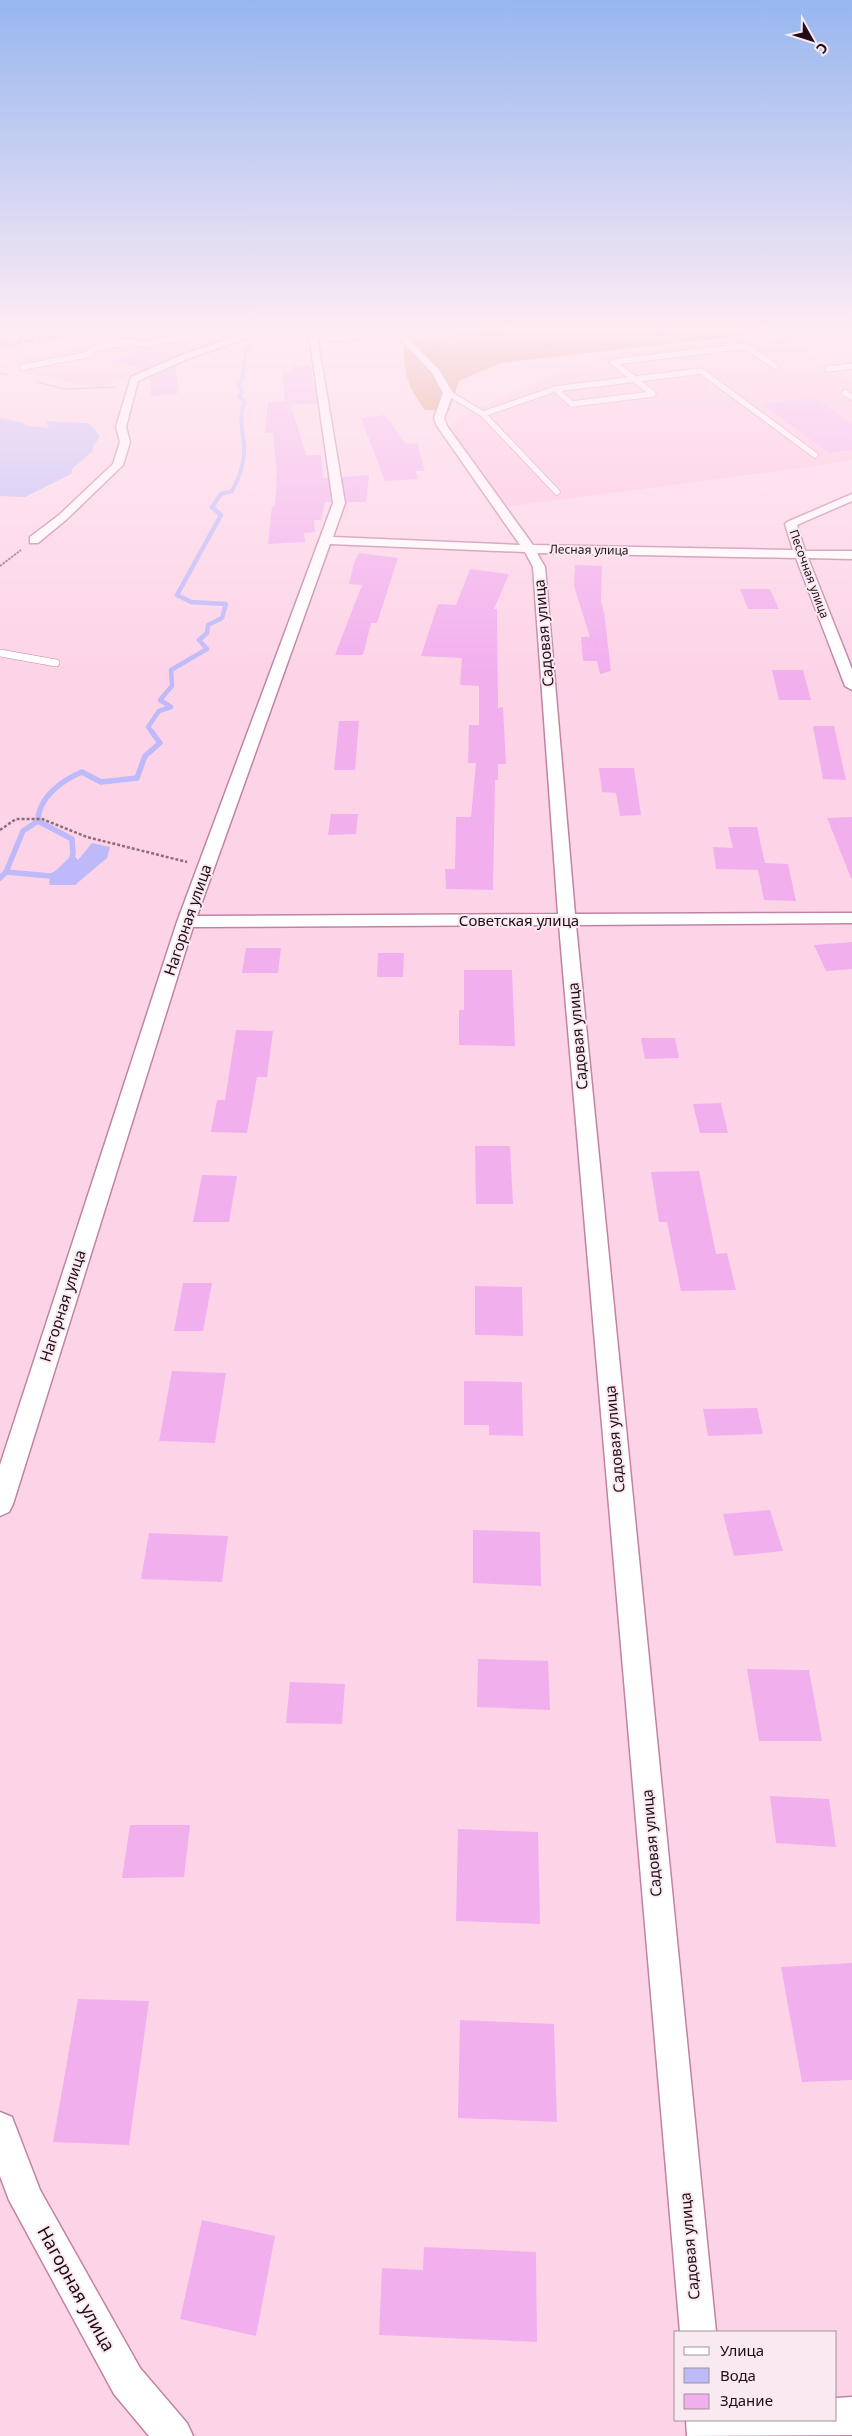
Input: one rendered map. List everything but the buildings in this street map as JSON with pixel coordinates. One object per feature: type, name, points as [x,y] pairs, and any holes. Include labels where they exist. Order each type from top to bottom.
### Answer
[{"type":"street","points":[[34,540],[64,517],[118,465],[125,445]]},
{"type":"street","name":"Нагорная улица","points":[[0,1504],[186,922],[339,503],[330,445]]},
{"type":"street","name":"Садовая улица","points":[[455,445],[529,549],[539,567],[567,921],[699,2330]]},
{"type":"street","name":"Песочная улица","points":[[852,496],[791,524],[800,553],[852,686]]},
{"type":"street","name":"Лесная улица","points":[[326,540],[529,549],[852,554]]},
{"type":"street","name":"Советская улица","points":[[186,922],[852,918]]},
{"type":"street","name":"Нагорная улица","points":[[0,2130],[26,2200],[127,2381],[174,2436]]},
{"type":"street","points":[[837,2417],[852,2416]]},
{"type":"street","points":[[704,2421],[706,2436]]},
{"type":"street","points":[[718,2436],[798,2421]]},
{"type":"street","points":[[804,2421],[827,2436]]},
{"type":"lane","points":[[513,445],[557,492]]},
{"type":"lane","points":[[801,445],[815,455]]},
{"type":"lane","points":[[0,654],[56,663]]},
{"type":"path","points":[[0,566],[34,540]]},
{"type":"path","points":[[0,830],[16,819],[34,817],[87,837],[206,867]]},
{"type":"shaded area","points":[[462,445],[852,445],[852,460],[504,507]]},
{"type":"water","points":[[0,445],[95,445],[92,452],[73,468],[71,474],[25,497],[0,496]]},
{"type":"water","points":[[92,843],[110,847],[107,858],[75,885],[49,885],[50,876],[73,854],[78,860]]},
{"type":"waterway","points":[[212,507],[221,494],[232,491],[240,475],[244,445]]},
{"type":"waterway","points":[[153,733],[148,727],[159,711],[171,707],[160,700],[172,686],[171,670],[207,649],[199,640],[207,633],[208,625],[222,618],[226,604],[191,602],[177,595],[221,515],[212,507]]},
{"type":"waterway","points":[[38,821],[39,813],[47,797],[59,785],[74,775],[82,772],[101,782],[137,778],[145,756],[160,743],[152,732]]},
{"type":"waterway","points":[[6,872],[23,831],[38,821]]},
{"type":"waterway","points":[[38,821],[72,839],[73,854],[70,863]]},
{"type":"waterway","points":[[0,878],[6,872]]},
{"type":"waterway","points":[[6,872],[50,876],[59,873]]}]
